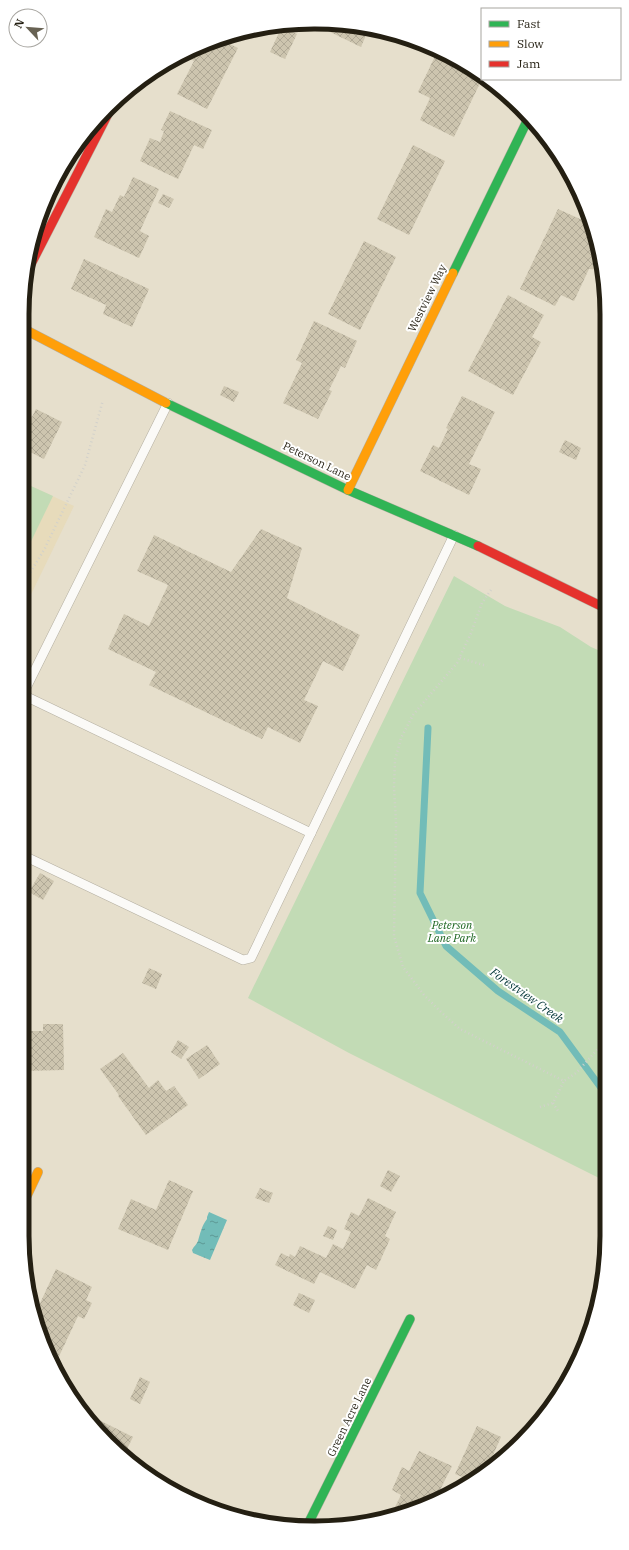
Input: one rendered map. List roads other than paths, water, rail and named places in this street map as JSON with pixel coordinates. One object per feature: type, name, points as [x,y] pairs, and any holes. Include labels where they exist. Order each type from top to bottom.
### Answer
[{"type":"street","points":[[34,257],[104,122]]},
{"type":"street","name":"Westview Way","points":[[348,490],[526,123]]},
{"type":"street","name":"Peterson Lane","points":[[29,332],[168,403],[348,490],[454,535],[600,606]]},
{"type":"street","points":[[29,1191],[38,1172]]},
{"type":"street","name":"Green Acre Lane","points":[[310,1521],[410,1319]]},
{"type":"lane","points":[[29,681],[168,403]]},
{"type":"lane","points":[[29,858],[243,960],[251,958],[454,535]]},
{"type":"lane","points":[[29,698],[311,833]]},
{"type":"water","points":[[209,1212],[227,1220],[210,1260],[193,1253],[192,1250],[198,1242],[201,1230]]},
{"type":"waterway","name":"Forestview Creek","points":[[428,728],[420,893],[446,946],[498,991],[560,1032],[600,1086]]},
{"type":"park label","name":"Peterson Lane Park","points":[[452,931]]}]
